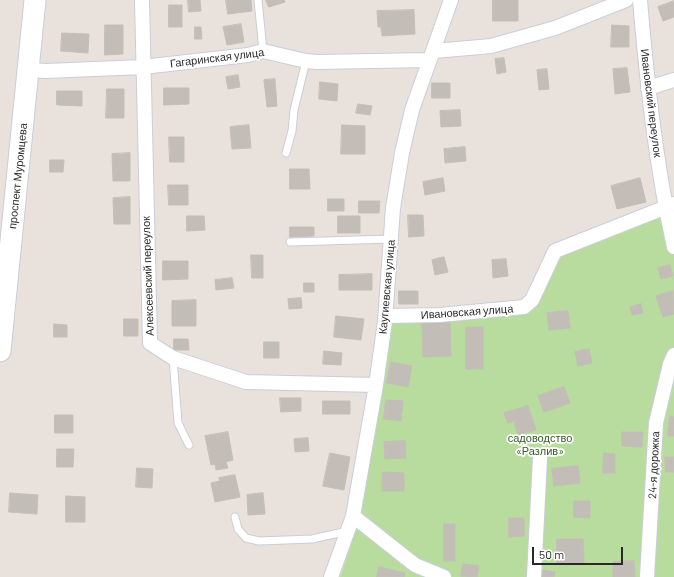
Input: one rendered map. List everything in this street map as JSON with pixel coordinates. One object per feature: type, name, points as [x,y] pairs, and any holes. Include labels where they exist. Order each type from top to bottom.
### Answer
[{"type":"main road","name":"проспект Муромцева","points":[[0,351],[35,0]]},
{"type":"street","name":"Алексеевский переулок","points":[[142,0],[150,343],[173,358],[246,382],[376,385]]},
{"type":"street","name":"Каугиевская улица","points":[[331,577],[353,516],[376,385],[386,316],[394,208],[402,153],[412,110],[451,0]]},
{"type":"street","name":"Гагаринская улица","points":[[29,70],[46,72],[143,67],[248,55],[263,51],[306,61],[318,62],[432,55],[491,46],[555,28],[626,0]]},
{"type":"street","name":"Ивановский переулок","points":[[640,0],[648,88],[670,205]]},
{"type":"street","points":[[648,88],[674,80]]},
{"type":"street","points":[[670,205],[674,247]]},
{"type":"street","name":"Ивановская улица","points":[[386,316],[440,315],[524,307],[532,300],[555,251],[670,205]]},
{"type":"street","name":"24-я дорожка","points":[[647,577],[656,423],[670,364],[674,355]]},
{"type":"street","points":[[534,577],[540,458]]},
{"type":"street","points":[[353,516],[417,571],[444,577]]},
{"type":"lane","points":[[258,0],[263,51]]},
{"type":"lane","points":[[286,154],[292,131],[294,110],[306,61]]},
{"type":"lane","points":[[290,242],[391,239]]},
{"type":"lane","points":[[173,358],[178,423],[189,445]]},
{"type":"lane","points":[[235,517],[238,530],[246,538],[260,541],[312,539],[348,531]]},
{"type":"green space","name":"садоводство «Разлив»","points":[[674,212],[674,577],[340,577],[356,529],[365,493],[392,320],[526,311],[558,258],[663,215]]},
{"type":"building","points":[[188,0],[200,0],[201,11],[189,12]]},
{"type":"building","points":[[226,0],[251,0],[252,11],[228,14]]},
{"type":"building","points":[[266,0],[284,0],[285,2],[269,7]]},
{"type":"building","points":[[493,0],[518,0],[518,21],[493,21]]},
{"type":"building","points":[[674,1],[674,17],[663,21],[658,7]]},
{"type":"building","points":[[169,5],[182,5],[182,27],[169,27]]},
{"type":"building","points":[[414,10],[415,34],[382,36],[381,27],[378,27],[377,11]]},
{"type":"building","points":[[241,24],[244,42],[227,45],[223,27]]},
{"type":"building","points":[[105,25],[123,25],[123,54],[105,55]]},
{"type":"building","points":[[612,25],[629,26],[629,47],[611,47]]},
{"type":"building","points":[[195,27],[201,27],[202,39],[195,39]]},
{"type":"building","points":[[62,33],[89,34],[88,53],[61,51]]},
{"type":"building","points":[[504,58],[506,72],[497,74],[495,59]]},
{"type":"building","points":[[627,68],[630,92],[615,94],[613,69]]},
{"type":"building","points":[[547,69],[549,89],[539,90],[537,70]]},
{"type":"building","points":[[238,75],[240,87],[228,89],[226,77]]},
{"type":"building","points":[[275,79],[277,106],[267,107],[264,80]]},
{"type":"building","points":[[320,82],[338,84],[337,101],[319,99]]},
{"type":"building","points":[[432,83],[450,83],[450,98],[432,98]]},
{"type":"building","points":[[164,88],[189,88],[189,104],[164,105]]},
{"type":"building","points":[[107,89],[124,89],[124,118],[106,118]]},
{"type":"building","points":[[57,91],[82,91],[82,106],[57,105]]},
{"type":"building","points":[[358,104],[372,106],[370,115],[356,113]]},
{"type":"building","points":[[460,110],[461,126],[441,127],[440,111]]},
{"type":"building","points":[[249,125],[251,148],[232,149],[230,127]]},
{"type":"building","points":[[342,125],[365,126],[365,154],[341,154]]},
{"type":"building","points":[[169,137],[184,137],[184,162],[170,162]]},
{"type":"building","points":[[465,147],[466,161],[445,163],[444,149]]},
{"type":"building","points":[[130,153],[130,181],[113,181],[112,154]]},
{"type":"building","points":[[50,160],[64,160],[63,172],[50,172]]},
{"type":"building","points":[[290,169],[309,169],[310,189],[290,189]]},
{"type":"building","points":[[443,178],[445,191],[425,195],[423,182]]},
{"type":"building","points":[[640,178],[646,202],[617,209],[611,186]]},
{"type":"building","points":[[168,185],[188,185],[188,205],[169,205]]},
{"type":"building","points":[[130,197],[130,224],[114,224],[113,198]]},
{"type":"building","points":[[328,199],[344,199],[344,211],[328,211]]},
{"type":"building","points":[[359,201],[380,201],[379,213],[359,213]]},
{"type":"building","points":[[408,215],[423,215],[424,236],[409,237]]},
{"type":"building","points":[[187,216],[204,216],[205,230],[187,231]]},
{"type":"building","points":[[338,216],[360,216],[360,233],[338,233]]},
{"type":"building","points":[[290,227],[314,227],[314,236],[290,237]]},
{"type":"building","points":[[251,255],[263,255],[263,278],[252,278]]},
{"type":"building","points":[[444,257],[448,272],[435,275],[432,260]]},
{"type":"building","points":[[506,259],[508,276],[493,278],[492,260]]},
{"type":"building","points":[[163,261],[188,261],[188,279],[163,280]]},
{"type":"building","points":[[670,265],[673,276],[661,279],[658,268]]},
{"type":"building","points":[[372,274],[372,290],[339,290],[339,275]]},
{"type":"building","points":[[232,278],[234,288],[216,290],[215,280]]},
{"type":"building","points":[[304,283],[314,283],[314,292],[304,292]]},
{"type":"building","points":[[399,291],[418,291],[418,304],[399,304]]},
{"type":"building","points":[[673,291],[674,314],[663,317],[656,296]]},
{"type":"building","points":[[301,298],[302,308],[289,309],[288,299]]},
{"type":"building","points":[[196,300],[196,326],[172,326],[172,301]]},
{"type":"building","points":[[641,304],[643,313],[632,315],[630,307]]},
{"type":"building","points":[[568,311],[570,328],[549,330],[547,313]]},
{"type":"building","points":[[336,316],[364,319],[361,340],[334,337]]},
{"type":"building","points":[[124,319],[138,319],[138,336],[124,336]]},
{"type":"building","points":[[450,321],[451,356],[423,357],[422,323]]},
{"type":"building","points":[[54,324],[67,325],[67,337],[54,337]]},
{"type":"building","points":[[466,327],[483,327],[483,369],[466,369]]},
{"type":"building","points":[[174,339],[188,339],[189,350],[174,350]]},
{"type":"building","points":[[264,342],[279,342],[279,358],[264,358]]},
{"type":"building","points":[[589,349],[592,363],[578,366],[575,352]]},
{"type":"building","points":[[324,351],[342,353],[341,365],[323,364]]},
{"type":"building","points":[[391,362],[412,366],[408,387],[387,383]]},
{"type":"building","points":[[564,387],[570,403],[544,412],[538,396]]},
{"type":"building","points":[[280,398],[301,398],[301,411],[281,412]]},
{"type":"building","points":[[386,400],[403,401],[401,421],[384,419]]},
{"type":"building","points":[[323,401],[350,401],[350,414],[323,414]]},
{"type":"building","points":[[528,406],[536,430],[518,435],[514,421],[508,423],[504,413]]},
{"type":"building","points":[[55,415],[73,415],[73,433],[55,433]]},
{"type":"building","points":[[670,416],[674,417],[674,436],[668,436]]},
{"type":"building","points":[[228,432],[233,460],[226,462],[228,468],[216,470],[215,464],[211,465],[205,436]]},
{"type":"building","points":[[622,432],[643,432],[642,447],[622,446]]},
{"type":"building","points":[[308,438],[309,451],[295,452],[294,439]]},
{"type":"building","points":[[405,441],[406,458],[385,459],[384,442]]},
{"type":"building","points":[[57,449],[74,449],[73,467],[57,467]]},
{"type":"building","points":[[330,453],[350,457],[344,490],[323,486]]},
{"type":"building","points":[[604,453],[615,454],[615,473],[603,473]]},
{"type":"building","points":[[665,457],[674,457],[674,472],[666,472]]},
{"type":"building","points":[[578,466],[580,483],[554,486],[552,469]]},
{"type":"building","points":[[137,468],[153,469],[152,488],[136,487]]},
{"type":"building","points":[[383,472],[404,473],[404,491],[382,491]]},
{"type":"building","points":[[235,475],[240,497],[215,502],[211,483],[220,481],[219,478]]},
{"type":"building","points":[[10,493],[38,495],[37,514],[9,512]]},
{"type":"building","points":[[263,493],[265,514],[248,515],[247,495]]},
{"type":"building","points":[[66,496],[85,497],[85,522],[66,522]]},
{"type":"building","points":[[574,501],[590,501],[590,518],[574,517]]},
{"type":"building","points":[[509,518],[524,518],[524,536],[509,537]]},
{"type":"building","points":[[444,524],[455,524],[455,561],[444,561]]},
{"type":"building","points":[[557,539],[583,539],[584,564],[557,564]]},
{"type":"building","points":[[634,561],[635,577],[613,577],[613,562]]},
{"type":"building","points":[[463,564],[479,566],[477,577],[461,576]]},
{"type":"building","points":[[379,567],[405,573],[404,577],[377,577]]},
{"type":"building","points":[[542,570],[555,572],[554,577],[541,577]]}]
